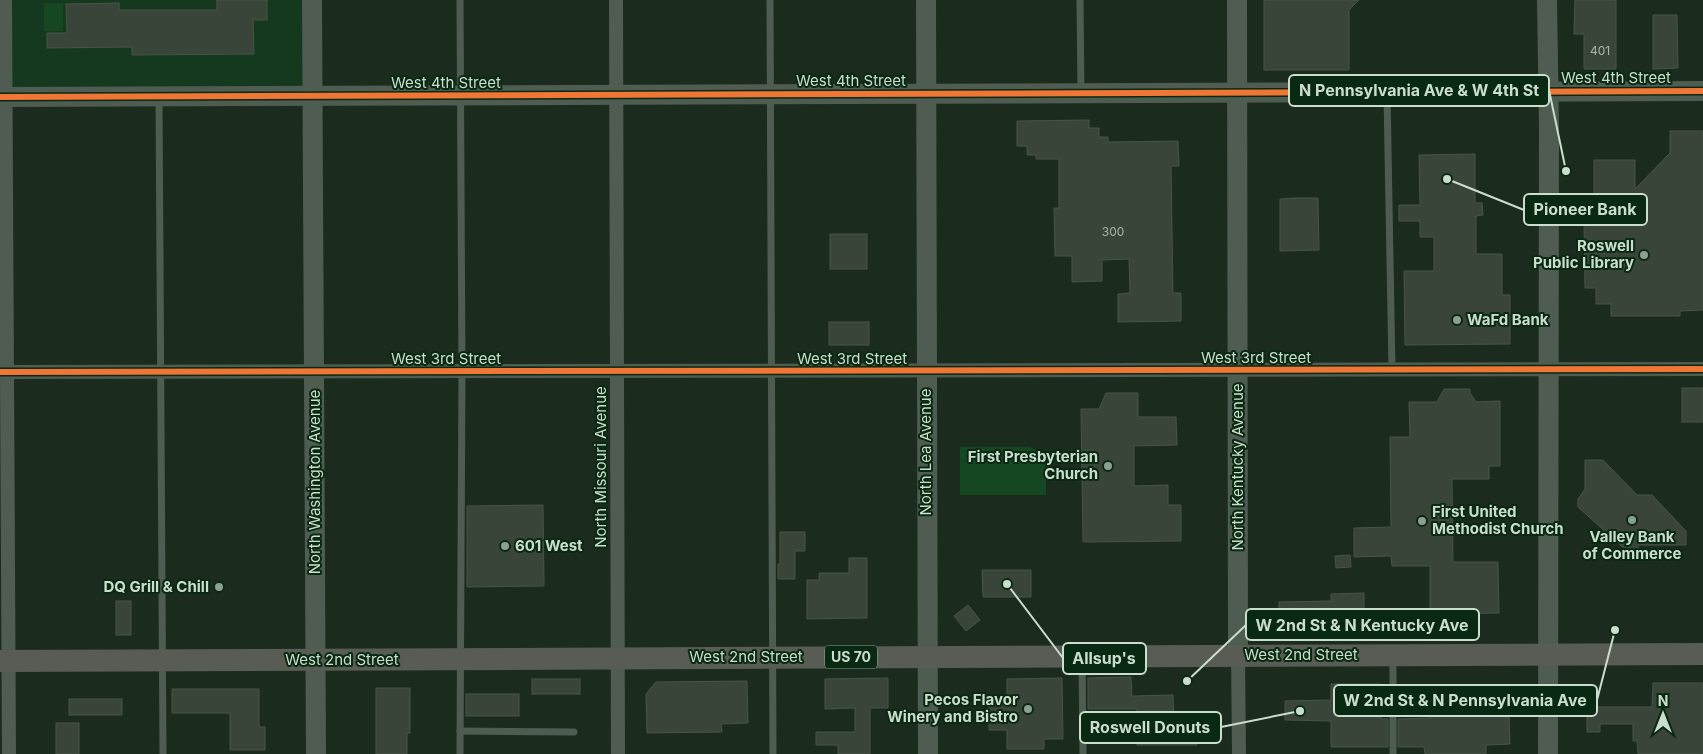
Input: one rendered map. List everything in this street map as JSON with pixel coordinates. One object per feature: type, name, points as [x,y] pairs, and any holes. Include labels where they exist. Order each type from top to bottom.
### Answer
[{"type":"main road","name":"West 2nd Street","points":[[4,661],[1703,654]]},
{"type":"street","points":[[6,0],[3,97],[4,661],[9,754]]},
{"type":"street","name":"North Washington Avenue","points":[[312,0],[316,754]]},
{"type":"street","name":"North Missouri Avenue","points":[[616,0],[618,754]]},
{"type":"street","name":"North Lea Avenue","points":[[926,0],[928,754]]},
{"type":"street","name":"North Kentucky Avenue","points":[[1237,0],[1239,754]]},
{"type":"street","points":[[1546,0],[1550,369],[1548,754]]},
{"type":"street","name":"West 4th Street","points":[[3,97],[1703,91]]},
{"type":"street","name":"West 3rd Street","points":[[4,372],[1703,369]]},
{"type":"lane","points":[[460,0],[462,372],[460,754]]},
{"type":"lane","points":[[770,0],[773,754]]},
{"type":"lane","points":[[1080,0],[1081,93]]},
{"type":"lane","points":[[1387,92],[1392,370]]},
{"type":"lane","points":[[159,96],[163,754]]},
{"type":"lane","points":[[1393,655],[1394,754]]},
{"type":"lane","points":[[1082,656],[1082,754]]},
{"type":"lane","points":[[460,731],[574,732]]},
{"type":"shaded area","points":[[5,0],[312,0],[312,95],[6,97]]},
{"type":"shaded area","points":[[44,3],[63,3],[63,31],[44,31]]},
{"type":"shaded area","points":[[960,447],[1030,447],[1046,456],[1046,495],[960,495]]},
{"type":"building","points":[[217,0],[267,0],[267,20],[253,20],[254,54],[132,55],[132,47],[47,48],[47,33],[67,33],[66,4],[119,3],[119,10],[217,10]]},
{"type":"building","points":[[1264,0],[1359,0],[1349,10],[1349,70],[1264,70]]},
{"type":"building","points":[[1575,0],[1616,0],[1616,69],[1584,69],[1584,34],[1574,34]]},
{"type":"building","points":[[1653,15],[1677,15],[1678,68],[1653,69]]},
{"type":"building","points":[[1089,120],[1089,128],[1099,128],[1099,137],[1108,137],[1108,142],[1178,141],[1179,166],[1171,166],[1173,293],[1181,293],[1181,321],[1118,322],[1118,294],[1130,293],[1129,259],[1102,260],[1102,281],[1072,282],[1072,256],[1055,256],[1054,208],[1059,208],[1059,159],[1036,159],[1036,155],[1027,155],[1027,146],[1017,146],[1017,121]]},
{"type":"building","name":"Roswell Public Library","points":[[1670,131],[1703,131],[1703,310],[1680,311],[1680,316],[1611,316],[1611,304],[1596,304],[1596,288],[1585,288],[1584,222],[1594,222],[1594,160],[1635,160],[1635,189],[1670,153]]},
{"type":"building","name":"WaFd Bank","points":[[1475,154],[1475,203],[1482,203],[1483,215],[1476,216],[1476,254],[1502,254],[1502,295],[1510,295],[1510,344],[1405,345],[1404,271],[1434,271],[1434,237],[1420,237],[1420,221],[1399,221],[1399,205],[1420,205],[1419,155]]},
{"type":"building","points":[[1318,198],[1319,250],[1280,251],[1280,199]]},
{"type":"building","points":[[830,234],[867,234],[867,269],[830,269]]},
{"type":"building","points":[[829,322],[869,322],[869,345],[829,345]]},
{"type":"building","points":[[1682,388],[1703,388],[1703,422],[1682,422]]},
{"type":"building","name":"First United Methodist Church","points":[[1444,389],[1470,389],[1470,393],[1476,402],[1500,401],[1500,466],[1489,466],[1489,479],[1452,479],[1453,562],[1498,562],[1499,613],[1430,614],[1430,566],[1392,566],[1391,556],[1354,557],[1354,528],[1391,527],[1390,437],[1410,437],[1409,402],[1437,402]]},
{"type":"building","name":"First Presbyterian Church","points":[[1106,393],[1138,393],[1138,417],[1176,417],[1177,445],[1134,446],[1134,486],[1168,485],[1168,505],[1181,505],[1181,541],[1083,542],[1081,409],[1099,409]]},
{"type":"building","points":[[1585,460],[1603,460],[1637,495],[1652,495],[1686,531],[1686,545],[1638,545],[1638,561],[1578,507],[1578,499],[1585,489]]},
{"type":"building","name":"601 West","points":[[543,505],[544,586],[467,587],[467,506]]},
{"type":"building","points":[[780,532],[805,532],[805,551],[795,551],[795,579],[778,579]]},
{"type":"building","points":[[1350,555],[1351,567],[1336,568],[1335,556]]},
{"type":"building","points":[[849,558],[867,558],[867,618],[807,619],[807,580],[819,580],[819,573],[849,573]]},
{"type":"building","points":[[982,570],[1031,570],[1031,597],[983,597]]},
{"type":"building","points":[[1364,593],[1364,619],[1349,619],[1349,629],[1331,629],[1331,620],[1279,620],[1279,602],[1331,601],[1331,594]]},
{"type":"building","points":[[116,601],[131,601],[131,635],[116,635]]},
{"type":"building","points":[[968,605],[980,620],[966,631],[954,616]]},
{"type":"building","points":[[1131,677],[1132,696],[1173,695],[1174,724],[1197,723],[1197,745],[1137,745],[1137,709],[1088,709],[1088,678]]},
{"type":"building","points":[[888,678],[888,708],[870,708],[870,754],[838,754],[838,745],[816,745],[816,732],[855,732],[855,708],[825,709],[825,679]]},
{"type":"building","points":[[1062,678],[1063,739],[1044,739],[1044,749],[1007,749],[1007,730],[989,730],[989,699],[1007,699],[1007,679]]},
{"type":"building","points":[[532,679],[580,679],[580,694],[532,694]]},
{"type":"building","points":[[747,681],[748,723],[721,724],[722,732],[647,733],[646,694],[656,682]]},
{"type":"building","points":[[1653,683],[1703,683],[1703,754],[1638,754],[1637,741],[1633,741],[1633,724],[1600,724],[1600,732],[1587,732],[1587,707],[1652,707]]},
{"type":"building","points":[[1331,684],[1381,684],[1381,719],[1388,719],[1388,747],[1331,747],[1331,721],[1285,720],[1285,701],[1331,700]]},
{"type":"building","points":[[376,688],[410,688],[410,733],[407,733],[407,754],[376,754]]},
{"type":"building","points":[[172,689],[259,689],[259,727],[265,727],[265,750],[230,750],[230,713],[172,713]]},
{"type":"building","points":[[466,694],[519,694],[519,716],[466,716]]},
{"type":"building","points":[[69,699],[122,699],[122,715],[69,715]]},
{"type":"building","points":[[1474,702],[1474,709],[1489,708],[1489,715],[1509,715],[1510,744],[1486,745],[1486,754],[1425,754],[1424,747],[1398,747],[1398,719],[1431,718],[1431,703]]},
{"type":"building","points":[[56,723],[79,723],[79,754],[56,754]]},
{"type":"cycle path","points":[[0,97],[1703,91]]},
{"type":"cycle path","points":[[0,372],[1703,369]]},
{"type":"place","name":"N Pennsylvania Ave & W 4th St","points":[[1566,171]]},
{"type":"place","name":"Pioneer Bank","points":[[1447,179]]},
{"type":"place","name":"Roswell Public Library","points":[[1644,255]]},
{"type":"place","name":"WaFd Bank","points":[[1457,320]]},
{"type":"place","name":"First Presbyterian Church","points":[[1108,466]]},
{"type":"place","name":"Valley Bank of Commerce","points":[[1632,520]]},
{"type":"place","name":"First United Methodist Church","points":[[1422,521]]},
{"type":"place","name":"601 West","points":[[505,546]]},
{"type":"place","name":"Allsup's","points":[[1007,584]]},
{"type":"place","name":"DQ Grill & Chill","points":[[219,587]]},
{"type":"place","name":"W 2nd St & N Pennsylvania Ave","points":[[1615,630]]},
{"type":"place","name":"W 2nd St & N Kentucky Ave","points":[[1187,681]]},
{"type":"place","name":"Pecos Flavor Winery and Bistro","points":[[1028,709]]},
{"type":"place","name":"Roswell Donuts","points":[[1300,711]]}]
